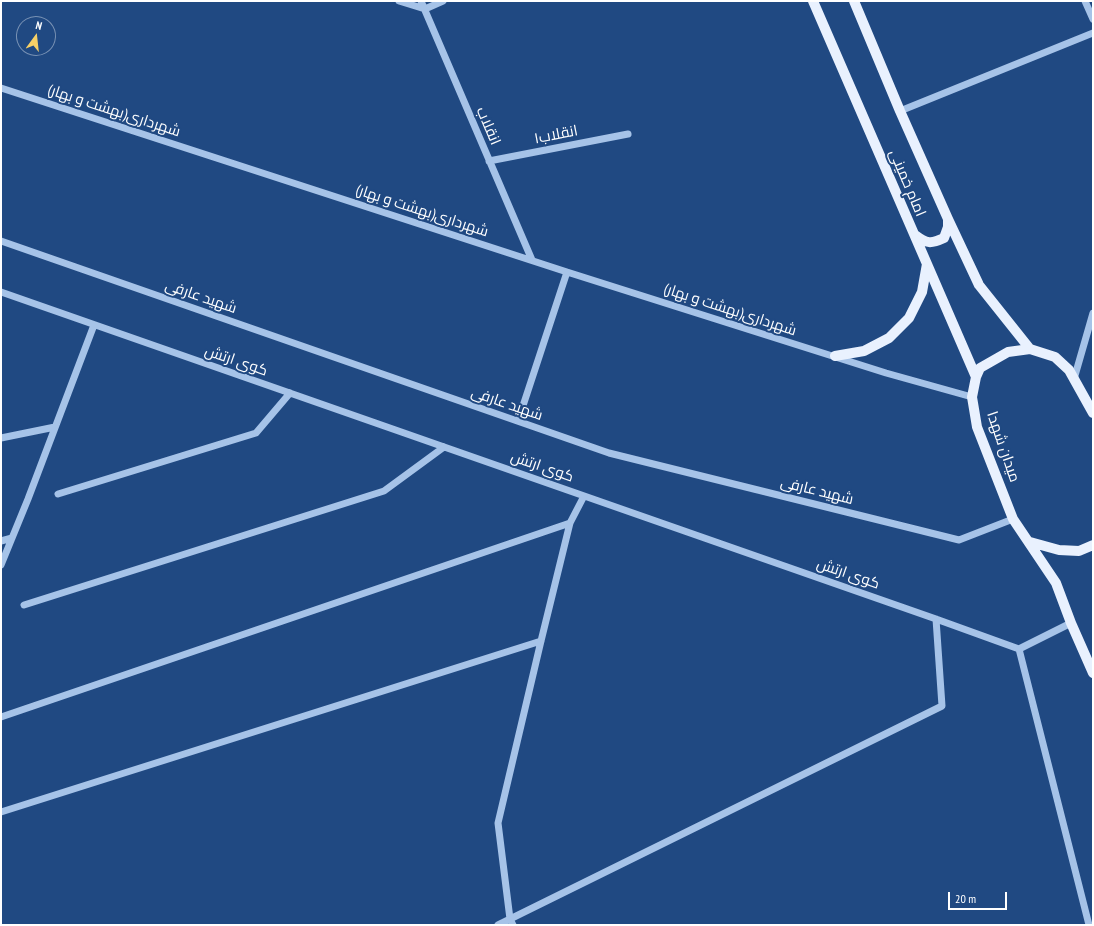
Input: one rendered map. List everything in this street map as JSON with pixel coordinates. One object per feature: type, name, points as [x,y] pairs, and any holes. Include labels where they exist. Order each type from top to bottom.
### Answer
[{"type":"main road","name":"امام خمینی","points":[[812,1],[976,377]]},
{"type":"main road","name":"امام خمینی","points":[[854,1],[900,111],[979,285],[1030,348]]},
{"type":"main road","points":[[913,234],[925,243],[935,242],[944,238],[948,227],[948,219]]},
{"type":"main road","points":[[835,356],[864,351],[889,338],[909,318],[922,292],[927,264]]},
{"type":"main road","points":[[976,377],[980,368],[1008,352],[1030,348],[1055,357],[1069,370],[1089,402],[1093,413]]},
{"type":"main road","name":"میدان شهدا","points":[[976,377],[972,397],[977,427],[1013,519],[1030,542],[1056,583],[1070,623],[1093,673]]},
{"type":"main road","points":[[1030,542],[1060,550],[1079,551],[1093,545]]},
{"type":"street","points":[[399,1],[425,9],[443,1]]},
{"type":"street","name":"انقلاب","points":[[421,1],[532,260]]},
{"type":"street","points":[[1086,1],[1093,19]]},
{"type":"street","points":[[900,111],[1093,33]]},
{"type":"street","name":"شهرداری(بهشت و بهار)","points":[[1,88],[567,272],[835,356],[886,374],[972,397]]},
{"type":"street","name":"انقلاب۱","points":[[489,161],[628,134]]},
{"type":"street","name":"شهید عارفی","points":[[1,241],[609,452],[959,540],[1013,519]]},
{"type":"street","points":[[518,421],[567,272]]},
{"type":"street","name":"کوی ارتش","points":[[1,292],[1019,649]]},
{"type":"street","points":[[1074,379],[1093,313]]},
{"type":"street","points":[[1,565],[94,325]]},
{"type":"street","points":[[58,494],[256,433],[290,393]]},
{"type":"street","points":[[1,438],[55,427]]},
{"type":"street","points":[[24,605],[384,491],[444,447]]},
{"type":"street","points":[[512,922],[498,823],[570,523],[584,496]]},
{"type":"street","points":[[1,717],[570,523]]},
{"type":"street","points":[[1,541],[12,538]]},
{"type":"street","points":[[498,925],[512,922],[942,706],[936,619]]},
{"type":"street","points":[[1070,623],[1019,649],[1089,925]]},
{"type":"street","points":[[1,812],[541,641]]}]
